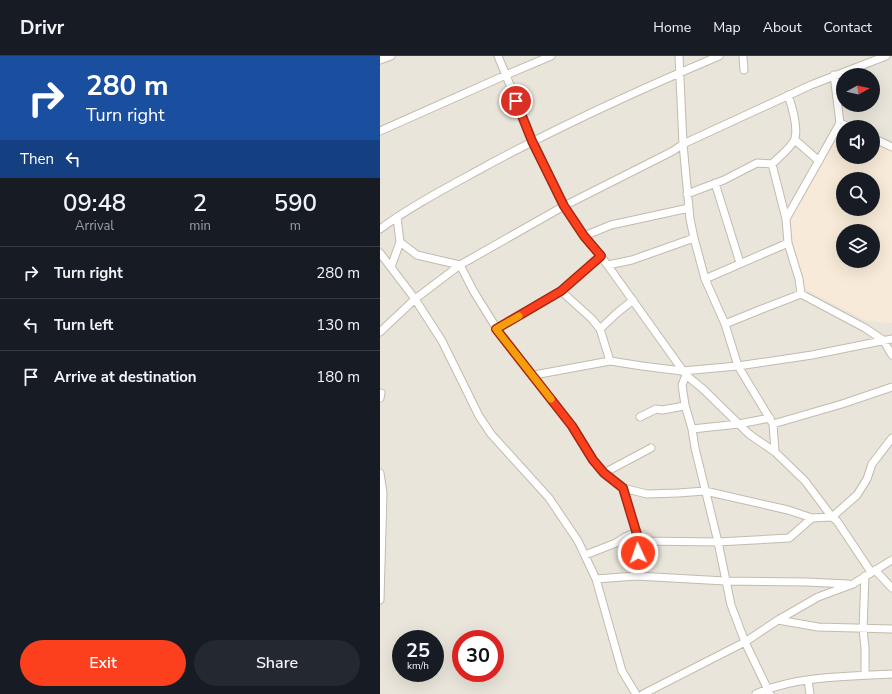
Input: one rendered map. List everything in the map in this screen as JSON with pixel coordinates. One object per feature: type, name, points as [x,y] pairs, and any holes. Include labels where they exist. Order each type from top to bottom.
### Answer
[{"type":"street","points":[[380,60],[391,56]]},
{"type":"street","points":[[498,56],[532,141],[564,206],[584,236],[608,265],[684,373],[752,436],[775,452],[805,481],[832,517],[837,521],[870,573],[892,588]]},
{"type":"street","points":[[380,131],[506,74],[550,56]]},
{"type":"street","points":[[679,56],[687,194],[694,238],[704,279],[725,324],[738,366],[772,421],[775,452]]},
{"type":"street","points":[[380,229],[397,217],[532,141],[680,72],[719,56]]},
{"type":"street","points":[[743,56],[744,70]]},
{"type":"street","points":[[380,332],[415,299],[460,264],[564,206],[667,154],[683,144],[788,95],[834,75],[886,56]]},
{"type":"street","points":[[834,75],[840,120]]},
{"type":"street","points":[[687,194],[757,164],[772,164],[794,140],[794,113],[788,95]]},
{"type":"street","points":[[786,219],[836,130]]},
{"type":"street","points":[[794,140],[819,161]]},
{"type":"street","points":[[880,142],[892,148]]},
{"type":"street","points":[[772,164],[786,219],[788,243],[799,279],[801,294]]},
{"type":"street","points":[[715,183],[740,263]]},
{"type":"street","points":[[584,236],[611,225],[689,208]]},
{"type":"street","points":[[391,267],[400,242],[397,217]]},
{"type":"street","points":[[608,265],[632,260],[694,238]]},
{"type":"street","points":[[400,242],[417,255],[460,264]]},
{"type":"street","points":[[704,279],[788,243]]},
{"type":"street","points":[[380,253],[415,299],[450,356],[478,416],[491,434],[549,498],[578,541],[596,579],[622,670],[636,694]]},
{"type":"street","points":[[496,329],[561,291],[601,256]]},
{"type":"street","points":[[460,264],[474,292],[496,329],[534,375],[572,426],[593,460],[604,473],[623,488],[647,494],[705,491],[788,510],[812,518],[832,517],[857,494],[867,479],[872,464],[892,438]]},
{"type":"street","points":[[561,291],[592,319],[600,330],[610,360]]},
{"type":"street","points":[[725,324],[762,308],[801,294],[865,328],[883,340],[892,355]]},
{"type":"street","points":[[600,330],[617,312],[633,300]]},
{"type":"street","points":[[534,375],[610,360],[684,373],[812,355],[892,339]]},
{"type":"street","points":[[684,373],[682,385],[685,405],[718,542],[731,605],[745,642],[769,691]]},
{"type":"street","points":[[692,429],[772,421],[842,404],[892,387]]},
{"type":"street","points":[[640,417],[656,409],[662,410],[679,408],[685,405]]},
{"type":"street","points":[[604,473],[651,448]]},
{"type":"street","points":[[380,473],[383,493],[380,600]]},
{"type":"street","points":[[623,488],[639,541],[636,576]]},
{"type":"street","points":[[639,541],[718,542],[789,538],[812,518]]},
{"type":"street","points":[[585,555],[616,543],[637,532]]},
{"type":"street","points":[[643,694],[656,691],[745,642],[778,620],[818,597],[853,584],[892,560]]},
{"type":"street","points":[[865,675],[863,629],[870,573]]},
{"type":"street","points":[[596,579],[636,576],[725,581],[853,584]]},
{"type":"street","points":[[778,620],[818,627],[892,629]]},
{"type":"street","points":[[756,694],[808,680],[892,674]]},
{"type":"street","points":[[808,680],[810,694]]},
{"type":"shaded area","points":[[380,56],[892,56],[892,694],[380,694]]},
{"type":"shaded area","points":[[834,125],[836,125],[836,164],[880,164],[880,137],[892,143],[892,323],[867,321],[801,287],[785,220]]},
{"type":"slow traffic","points":[[519,316],[496,329],[534,375],[551,399]]},
{"type":"route","points":[[516,101],[532,141],[564,206],[584,236],[601,256],[561,291],[496,329],[534,375],[572,426],[593,460],[610,479],[623,488],[639,541],[638,553]]}]
